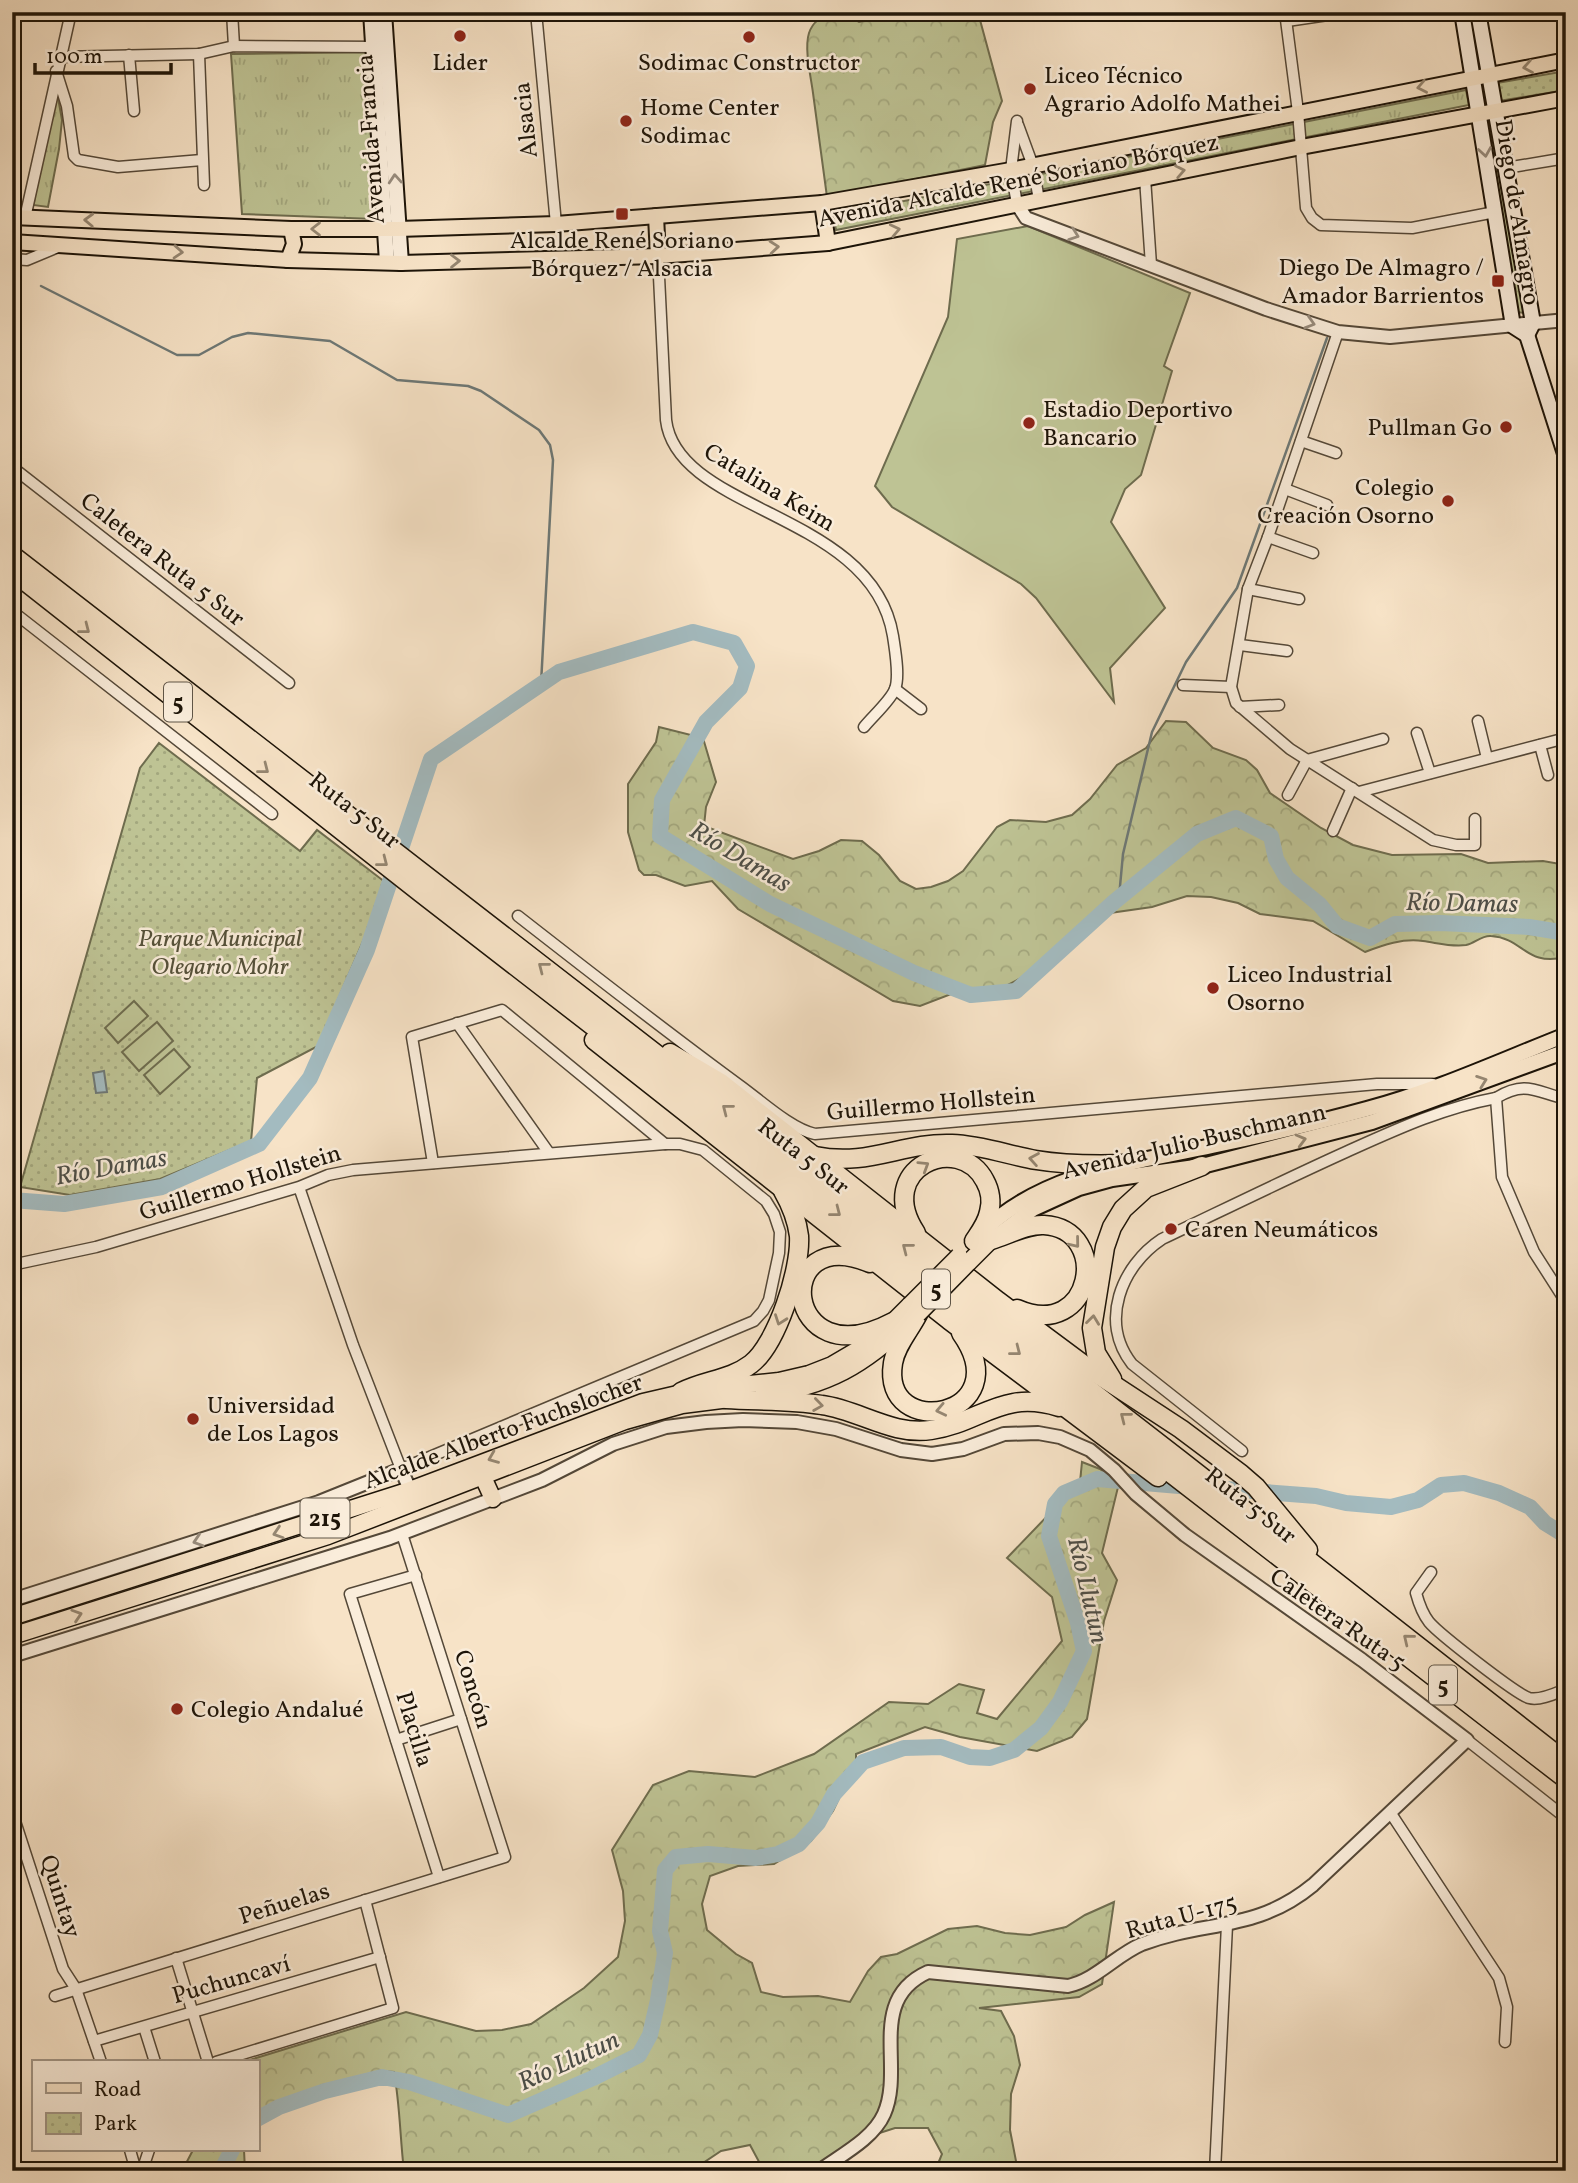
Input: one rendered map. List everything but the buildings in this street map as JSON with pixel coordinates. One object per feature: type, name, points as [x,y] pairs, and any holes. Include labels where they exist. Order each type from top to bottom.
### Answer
[{"type":"highway","name":"Ruta 5 Sur","points":[[14,559],[427,887],[597,1009],[1324,1583],[1566,1779]]},
{"type":"highway","name":"Ruta 5 Sur","points":[[427,887],[549,991],[953,1302],[1566,1762]]},
{"type":"highway","points":[[549,991],[600,1046],[949,1320],[1214,1519],[1324,1583]]},
{"type":"highway","points":[[597,1009],[721,1083],[998,1301],[1132,1399],[1181,1429],[1241,1474],[1278,1512],[1324,1583]]},
{"type":"highway","points":[[813,1155],[838,1160],[862,1159],[921,1146],[949,1144],[977,1146],[1052,1163],[1126,1164]]},
{"type":"highway","points":[[925,1243],[906,1216],[903,1195],[908,1181],[917,1169],[930,1161],[944,1158],[959,1159],[971,1165],[982,1175],[988,1187],[991,1201],[983,1240],[1035,1225],[1057,1228],[1070,1235],[1079,1246],[1087,1266],[1083,1289],[1074,1302],[1061,1312],[1046,1316],[1031,1314],[998,1301]]},
{"type":"highway","points":[[1132,1399],[1105,1370],[1093,1344],[1092,1320],[1108,1237],[1123,1209],[1138,1195],[1155,1183],[1202,1166]]},
{"type":"highway","points":[[681,1392],[742,1371],[758,1359],[774,1336],[799,1245],[794,1214],[779,1185]]},
{"type":"highway","name":"Avenida Julio Buschmann","points":[[964,1259],[983,1240]]},
{"type":"highway","points":[[886,1270],[849,1256],[829,1256],[808,1272],[801,1287],[801,1300],[814,1323],[836,1334],[868,1333],[893,1322]]},
{"type":"highway","name":"Alcalde Alberto Fuchslocher","points":[[12,1636],[328,1536],[625,1421],[674,1406],[796,1390],[837,1376],[871,1356],[964,1259]]},
{"type":"highway","points":[[914,1309],[897,1350],[892,1371],[902,1398],[924,1412],[938,1412],[957,1406],[970,1392],[975,1379],[976,1366],[972,1351],[963,1335],[949,1320]]},
{"type":"highway","name":"Alcalde Alberto Fuchslocher","points":[[12,1618],[410,1490],[625,1407],[681,1392],[779,1381],[809,1374],[844,1359],[914,1309]]},
{"type":"highway","points":[[726,1399],[822,1405],[912,1431],[942,1428],[994,1407],[1012,1403],[1041,1402],[1071,1412]]},
{"type":"highway","points":[[483,1477],[493,1499]]},
{"type":"main road","name":"Avenida Francia","points":[[371,12],[380,47]]},
{"type":"main road","name":"Avenida Francia","points":[[384,12],[380,47],[394,262]]},
{"type":"main road","name":"Diego de Almagro","points":[[1462,12],[1513,326],[1530,329],[1513,209],[1478,12]]},
{"type":"main road","name":"Avenida Alcalde René Soriano Bórquez","points":[[17,219],[291,229],[391,228],[556,224],[821,203],[1033,166],[1566,60]]},
{"type":"main road","name":"Avenida Alcalde René Soriano Bórquez","points":[[12,242],[288,260],[394,262],[658,256],[828,243],[1301,147],[1566,98]]},
{"type":"main road","points":[[821,203],[828,243]]},
{"type":"main road","points":[[1495,212],[1513,209]]},
{"type":"main road","points":[[656,216],[658,256]]},
{"type":"main road","points":[[288,260],[294,244],[291,229]]},
{"type":"main road","points":[[1530,329],[1566,457]]},
{"type":"main road","name":"Avenida Julio Buschmann","points":[[983,1240],[1006,1212],[1037,1193],[1070,1178],[1370,1108],[1566,1035]]},
{"type":"main road","name":"Avenida Julio Buschmann","points":[[983,1240],[1032,1209],[1079,1188],[1202,1166],[1372,1122],[1566,1051]]},
{"type":"street","points":[[17,219],[71,12]]},
{"type":"street","points":[[232,12],[234,46]]},
{"type":"street","name":"Alsacia","points":[[536,12],[556,224]]},
{"type":"street","points":[[1348,12],[1286,17],[1306,208],[1312,218],[1321,225],[1412,228],[1495,212]]},
{"type":"street","points":[[60,57],[199,54],[234,46],[380,47]]},
{"type":"street","points":[[199,54],[204,186]]},
{"type":"street","points":[[129,55],[134,111]]},
{"type":"street","points":[[56,71],[67,106],[74,156],[78,160],[118,167],[202,160]]},
{"type":"street","points":[[1039,200],[1033,166],[1017,121],[1011,170],[1017,204],[1026,218],[1266,309],[1338,332],[1390,337],[1513,326]]},
{"type":"street","points":[[1506,168],[1566,158]]},
{"type":"street","points":[[1145,178],[1151,265]]},
{"type":"street","points":[[12,259],[27,260],[63,244]]},
{"type":"street","name":"Catalina Keim","points":[[658,256],[666,420],[671,442],[700,475],[833,548],[872,583],[891,622],[897,662],[895,689]]},
{"type":"street","points":[[1530,329],[1566,320]]},
{"type":"street","points":[[1338,332],[1248,589],[1231,687],[1233,698],[1290,749],[1433,840],[1456,845],[1475,845],[1475,819]]},
{"type":"street","points":[[1301,441],[1336,453]]},
{"type":"street","name":"Caletera Ruta 5 Sur","points":[[12,467],[289,683]]},
{"type":"street","points":[[1285,489],[1327,505]]},
{"type":"street","points":[[1268,537],[1313,552]]},
{"type":"street","points":[[1248,589],[1299,599]]},
{"type":"street","points":[[12,611],[272,814]]},
{"type":"street","points":[[1240,645],[1287,652]]},
{"type":"street","points":[[1183,685],[1231,687]]},
{"type":"street","points":[[864,727],[895,689],[921,709]]},
{"type":"street","points":[[1240,707],[1279,705]]},
{"type":"street","points":[[1478,721],[1487,758]]},
{"type":"street","points":[[1417,733],[1430,773]]},
{"type":"street","points":[[1333,831],[1356,790],[1566,738]]},
{"type":"street","points":[[1288,795],[1307,760],[1382,739]]},
{"type":"street","points":[[1540,745],[1548,775]]},
{"type":"street","name":"Guillermo Hollstein","points":[[518,916],[730,1078],[802,1129],[816,1134],[1377,1084],[1438,1084]]},
{"type":"street","points":[[433,1163],[412,1037],[502,1010],[665,1144]]},
{"type":"street","points":[[457,1023],[549,1153]]},
{"type":"street","points":[[1370,1108],[1377,1084]]},
{"type":"street","points":[[1242,1451],[1127,1358],[1117,1335],[1116,1312],[1123,1286],[1133,1266],[1146,1251],[1162,1239],[1315,1166],[1409,1124],[1461,1105],[1496,1098],[1525,1088],[1541,1090],[1566,1099]]},
{"type":"street","points":[[1496,1098],[1502,1177],[1534,1252],[1566,1302]]},
{"type":"street","name":"Guillermo Hollstein","points":[[12,1262],[21,1263],[96,1247],[328,1175],[353,1170],[665,1144],[692,1146]]},
{"type":"street","name":"Alcalde Alberto Fuchslocher","points":[[12,1600],[318,1502],[742,1326],[759,1316],[769,1300],[779,1252],[780,1232],[774,1214],[766,1201],[703,1150],[692,1146]]},
{"type":"street","points":[[299,1186],[353,1345],[410,1490]]},
{"type":"street","name":"Alcalde Alberto Fuchslocher","points":[[12,1656],[402,1534],[542,1480],[627,1438],[666,1427],[706,1422],[797,1422],[836,1429],[921,1454],[953,1452],[993,1437],[1027,1432],[1060,1437],[1090,1450]]},
{"type":"street","name":"Caletera Ruta 5","points":[[1090,1450],[1114,1470],[1136,1494],[1185,1535],[1363,1660],[1566,1818]]},
{"type":"street","name":"Concón","points":[[402,1534],[505,1857]]},
{"type":"street","points":[[1431,1572],[1416,1593],[1421,1610],[1431,1625],[1510,1687],[1531,1699],[1566,1689]]},
{"type":"street","name":"Placilla","points":[[416,1575],[351,1594],[439,1877]]},
{"type":"street","points":[[396,1740],[461,1719]]},
{"type":"street","name":"Ruta U-175","points":[[819,2171],[870,2133],[881,2119],[888,2101],[893,2011],[902,1992],[920,1976],[928,1972],[1068,1986],[1089,1978],[1119,1956],[1144,1944],[1269,1913],[1303,1893],[1467,1740]]},
{"type":"street","name":"Quintay","points":[[12,1812],[62,1969],[76,1989],[100,2060]]},
{"type":"street","points":[[1390,1812],[1499,1978],[1507,2007],[1505,2042]]},
{"type":"street","name":"Peñuelas","points":[[55,1996],[505,1857]]},
{"type":"street","points":[[223,2060],[393,2008],[365,1900]]},
{"type":"street","points":[[1215,2171],[1227,1924]]},
{"type":"street","name":"Puchuncaví","points":[[94,2041],[380,1957]]},
{"type":"street","points":[[176,1958],[207,2060]]},
{"type":"street","points":[[144,2027],[154,2060]]},
{"type":"street","points":[[131,2152],[136,2171]]},
{"type":"street","points":[[142,2171],[148,2152]]},
{"type":"green space","points":[[951,12],[967,12],[980,20],[1002,101],[993,122],[985,165],[827,197],[808,55],[809,33],[813,26],[818,20],[831,15],[846,16],[859,22],[902,13],[916,20]]},
{"type":"green space","points":[[369,52],[374,219],[242,214],[231,54]]},
{"type":"green space","points":[[1566,71],[1566,90],[1499,101],[1497,83]]},
{"type":"green space","points":[[1466,90],[1469,105],[836,230],[833,215]]},
{"type":"green space","points":[[57,92],[62,120],[48,207],[33,205]]},
{"type":"green space","points":[[1492,119],[1525,313],[1516,312],[1486,120]]},
{"type":"green space","name":"Estadio Deportivo Bancario","points":[[1028,226],[1190,293],[1164,366],[1172,371],[1141,475],[1125,489],[1111,522],[1165,608],[1110,668],[1114,702],[1036,598],[1021,584],[892,507],[875,486],[948,317],[957,239]]},
{"type":"green space","points":[[1166,721],[1186,722],[1213,748],[1246,760],[1257,770],[1270,793],[1321,828],[1353,845],[1392,855],[1461,854],[1488,863],[1543,861],[1566,865],[1566,957],[1542,958],[1502,938],[1491,936],[1460,945],[1401,941],[1365,952],[1313,921],[1260,914],[1238,903],[1211,897],[1187,896],[1152,907],[1096,915],[1071,937],[1047,964],[1006,986],[970,996],[951,994],[920,1006],[893,1001],[738,909],[712,881],[685,886],[656,875],[644,875],[639,870],[628,832],[628,784],[656,742],[659,727],[703,738],[716,782],[706,807],[704,826],[793,859],[819,851],[841,840],[862,841],[879,855],[900,881],[916,889],[931,887],[948,881],[963,871],[997,827],[1010,820],[1046,822],[1072,815],[1090,799],[1117,765],[1146,748]]},
{"type":"green space","name":"Parque Municipal Olegario Mohr","points":[[159,743],[300,851],[317,830],[385,882],[367,932],[318,1046],[257,1078],[251,1141],[160,1179],[70,1195],[20,1187],[140,768]]},
{"type":"green space","points":[[134,1001],[148,1016],[118,1043],[105,1028]]},
{"type":"green space","points":[[157,1022],[173,1041],[139,1071],[122,1052]]},
{"type":"green space","points":[[174,1049],[190,1067],[160,1094],[144,1075]]},
{"type":"green space","points":[[1082,1462],[1100,1469],[1119,1483],[1102,1553],[1117,1580],[1104,1621],[1087,1719],[1072,1737],[1037,1751],[960,1737],[925,1727],[856,1754],[856,1762],[833,1811],[811,1841],[774,1864],[738,1866],[710,1876],[702,1904],[707,1930],[736,1954],[752,1963],[761,1992],[783,1997],[818,1996],[850,2002],[868,1971],[881,1957],[897,1954],[948,1929],[977,1926],[1005,1933],[1030,1935],[1066,1927],[1114,1902],[1102,1984],[1079,1997],[979,2008],[1001,2011],[1014,2036],[1020,2065],[1011,2094],[1010,2130],[1016,2161],[1015,2171],[935,2171],[942,2154],[928,2128],[895,2128],[861,2139],[816,2171],[764,2171],[750,2145],[721,2151],[691,2171],[404,2171],[394,2072],[380,2071],[292,2097],[265,2109],[259,2118],[259,2060],[250,2060],[406,2012],[476,2031],[502,2030],[531,2024],[584,1988],[618,1957],[625,1921],[623,1891],[612,1850],[653,1785],[689,1771],[755,1777],[814,1754],[889,1702],[928,1704],[959,1684],[984,1690],[977,1713],[997,1719],[1062,1641],[1052,1597],[1007,1558],[1080,1482]]},
{"type":"green space","points":[[192,2152],[244,2152],[245,2171],[182,2171]]},
{"type":"water","points":[[104,1071],[107,1092],[96,1093],[93,1073]]},
{"type":"waterway","points":[[41,286],[177,355],[199,355],[232,337],[248,333],[330,341],[397,380],[468,386],[481,391],[539,430],[550,445],[553,460],[541,684]]},
{"type":"waterway","points":[[1119,897],[1123,854],[1152,732],[1186,662],[1237,588],[1327,338]]},
{"type":"waterway","name":"Río Damas","points":[[12,1200],[64,1204],[162,1187],[259,1144],[310,1078],[367,950],[431,759],[559,672],[693,632],[734,643],[747,666],[740,688],[706,722],[662,800],[660,836],[770,904],[914,973],[971,995],[1016,991],[1114,902],[1197,834],[1236,818],[1271,836],[1276,859],[1287,878],[1320,905],[1337,926],[1370,938],[1395,924],[1529,927],[1566,933]]},
{"type":"waterway","name":"Río Llutun","points":[[259,2118],[279,2107],[325,2091],[382,2077],[409,2082],[508,2115],[639,2055],[650,2035],[658,2000],[665,1953],[660,1931],[665,1870],[676,1857],[708,1854],[756,1858],[778,1854],[799,1844],[818,1823],[834,1794],[863,1762],[904,1748],[941,1747],[970,1757],[990,1758],[1014,1750],[1041,1728],[1060,1702],[1084,1651],[1078,1623],[1049,1536],[1055,1504],[1064,1493],[1097,1479],[1191,1487]]},
{"type":"waterway","name":"Río Llutun","points":[[1213,1488],[1316,1496],[1346,1503],[1391,1507],[1418,1500],[1441,1485],[1464,1483],[1499,1493],[1530,1507],[1545,1523],[1566,1536]]},
{"type":"waterway","name":"Río Llutun","points":[[221,2171],[231,2152]]},
{"type":"place","name":"Lider","points":[[460,36]]},
{"type":"place","name":"Sodimac Constructor","points":[[749,37]]},
{"type":"place","name":"Liceo Técnico Agrario Adolfo Mathei","points":[[1030,89]]},
{"type":"place","name":"Home Center Sodimac","points":[[626,121]]},
{"type":"place","name":"Alcalde René Soriano Bórquez / Alsacia","points":[[622,214]]},
{"type":"place","name":"Diego De Almagro / Amador Barrientos","points":[[1498,281]]},
{"type":"place","name":"Estadio Deportivo Bancario","points":[[1029,423]]},
{"type":"place","name":"Pullman Go","points":[[1506,427]]},
{"type":"place","name":"Colegio Creación Osorno","points":[[1448,501]]},
{"type":"place","name":"Liceo Industrial Osorno","points":[[1213,988]]},
{"type":"place","name":"Caren Neumáticos","points":[[1171,1229]]},
{"type":"place","name":"Universidad de Los Lagos","points":[[193,1419]]},
{"type":"place","name":"Colegio Andalué","points":[[177,1709]]}]
